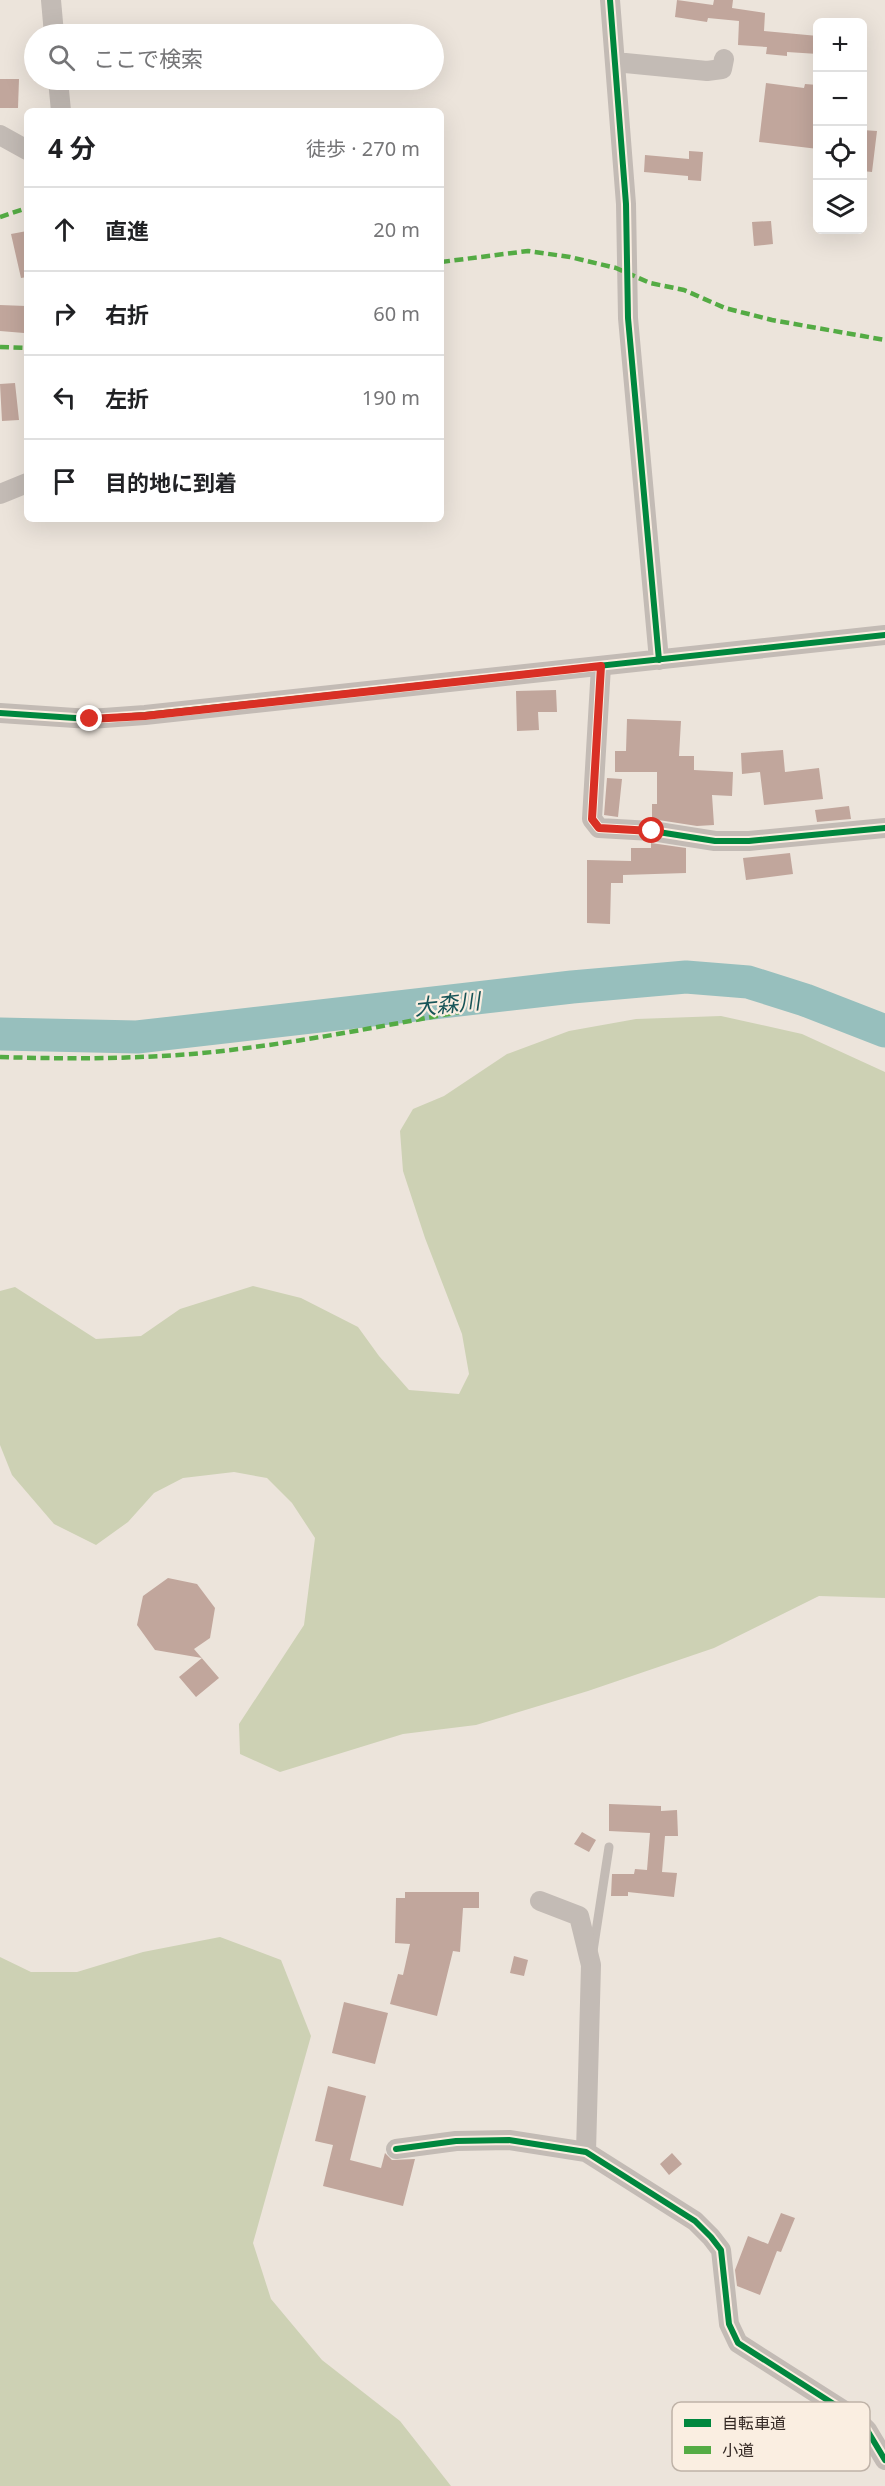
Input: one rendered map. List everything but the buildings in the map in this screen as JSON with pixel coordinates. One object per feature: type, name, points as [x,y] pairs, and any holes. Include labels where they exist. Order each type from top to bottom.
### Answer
[{"type":"street","points":[[51,0],[53,24]]},
{"type":"street","points":[[610,0],[626,204],[628,318],[659,660]]},
{"type":"street","points":[[615,62],[707,71],[722,69],[724,59]]},
{"type":"street","points":[[59,90],[61,108]]},
{"type":"street","points":[[0,135],[24,148]]},
{"type":"street","points":[[0,494],[24,484]]},
{"type":"street","points":[[0,713],[90,719],[145,716],[885,634]]},
{"type":"street","points":[[601,666],[592,819],[599,828],[652,831],[715,841],[749,841],[885,828]]},
{"type":"street","points":[[540,1901],[579,1916],[591,1965],[586,2152]]},
{"type":"street","points":[[396,2149],[456,2141],[509,2140],[586,2152],[695,2221],[711,2237],[721,2250],[729,2324],[738,2343],[830,2402]]},
{"type":"street","points":[[870,2435],[885,2460]]},
{"type":"lane","points":[[591,1965],[609,1847]]},
{"type":"green space","points":[[721,1016],[802,1034],[885,1072],[885,1598],[819,1596],[714,1648],[588,1691],[476,1725],[403,1734],[280,1772],[240,1754],[239,1724],[304,1625],[315,1538],[292,1503],[267,1478],[234,1472],[183,1478],[154,1493],[128,1522],[96,1545],[54,1524],[12,1475],[0,1445],[0,1291],[15,1287],[96,1339],[141,1336],[180,1309],[253,1286],[301,1298],[358,1327],[379,1356],[409,1390],[459,1394],[469,1374],[462,1334],[425,1238],[403,1171],[400,1131],[413,1109],[444,1096],[507,1054],[569,1031],[636,1019]]},
{"type":"green space","points":[[220,1937],[281,1960],[311,2036],[253,2243],[271,2299],[322,2360],[400,2421],[451,2486],[0,2486],[0,1957],[31,1972],[77,1972],[143,1952]]},
{"type":"waterway","name":"大森川","points":[[0,1034],[137,1037],[572,987],[686,977],[748,982],[805,1000],[885,1031]]},
{"type":"marked path","points":[[0,217],[24,209]]},
{"type":"marked path","points":[[444,262],[528,251],[570,257],[616,268],[650,283],[684,290],[725,308],[772,320],[885,340]]},
{"type":"marked path","points":[[0,347],[24,348]]},
{"type":"marked path","points":[[0,1057],[144,1057],[226,1051],[459,1012]]},
{"type":"cycle path","points":[[610,0],[626,204],[628,318],[659,660]]},
{"type":"cycle path","points":[[0,713],[90,719],[145,715],[885,635]]},
{"type":"cycle path","points":[[601,666],[592,819],[599,828],[652,831],[715,841],[749,841],[885,828]]},
{"type":"cycle path","points":[[396,2149],[456,2141],[509,2140],[586,2152],[695,2221],[711,2237],[721,2250],[729,2324],[738,2343],[830,2402]]},
{"type":"cycle path","points":[[870,2435],[885,2460]]},
{"type":"route","points":[[90,719],[145,716],[601,666],[592,819],[599,828],[652,831]]}]
